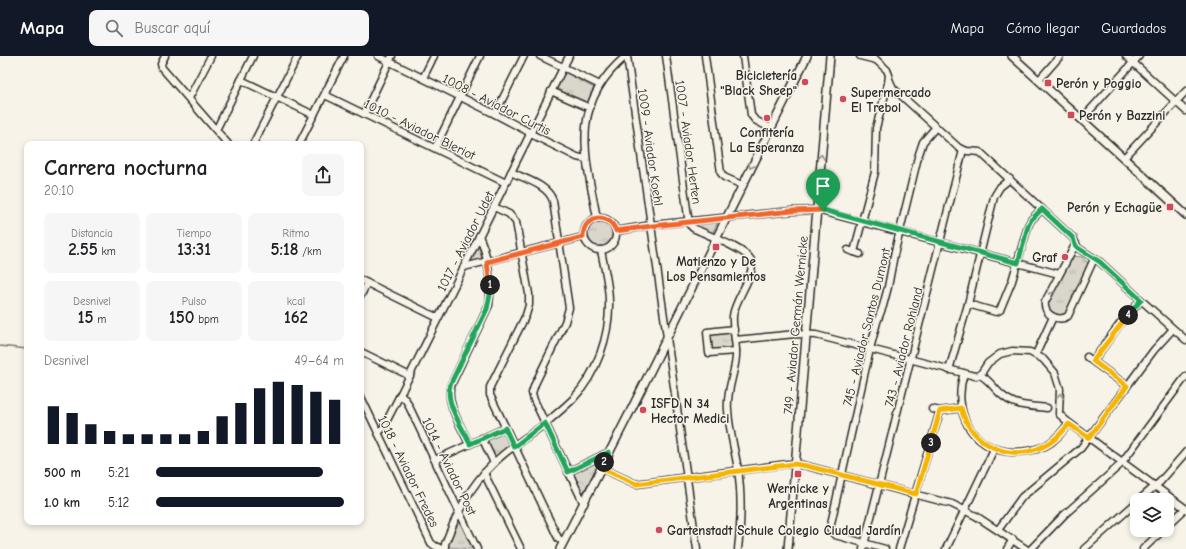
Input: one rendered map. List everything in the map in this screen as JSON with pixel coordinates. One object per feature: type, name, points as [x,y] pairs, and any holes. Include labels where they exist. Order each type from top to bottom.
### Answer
[{"type":"street","points":[[165,56],[161,64],[162,68],[225,141]]},
{"type":"street","points":[[189,98],[211,56]]},
{"type":"street","points":[[216,130],[253,56]]},
{"type":"street","points":[[255,141],[298,56]]},
{"type":"street","points":[[301,141],[344,56]]},
{"type":"street","name":"1008 - Aviador Curtis","points":[[378,56],[391,59],[423,78],[530,133],[577,157],[586,159]]},
{"type":"street","points":[[423,78],[434,56]]},
{"type":"street","points":[[435,148],[480,56]]},
{"type":"street","points":[[495,114],[524,56]]},
{"type":"street","points":[[540,56],[600,85]]},
{"type":"street","name":"1017 - Aviador Udet","points":[[378,433],[383,428],[410,376],[569,56]]},
{"type":"street","points":[[597,218],[586,159],[585,132],[590,108],[600,85],[626,56]]},
{"type":"street","name":"1009 - Aviador Koehl","points":[[626,56],[652,226],[697,549]]},
{"type":"street","name":"1007 - Aviador Herten","points":[[666,56],[689,222],[693,228],[744,251],[750,258],[752,265],[751,272],[734,310],[734,329]]},
{"type":"street","points":[[705,56],[721,173],[724,177],[742,185]]},
{"type":"street","points":[[743,56],[751,115],[754,120],[770,128]]},
{"type":"street","points":[[560,549],[584,504],[807,56]]},
{"type":"street","name":"749 - Aviador Germán Wernicke","points":[[788,549],[830,56]]},
{"type":"street","points":[[854,252],[875,172],[875,136],[889,79],[889,72],[875,58],[860,56]]},
{"type":"street","points":[[1012,56],[1124,158],[1185,211]]},
{"type":"street","points":[[1039,80],[1060,56]]},
{"type":"street","points":[[1126,56],[1186,111]]},
{"type":"street","points":[[1082,119],[1139,56]]},
{"type":"street","points":[[364,114],[391,59]]},
{"type":"street","points":[[889,79],[893,88],[964,150],[980,152],[1073,238],[1075,245],[1080,250],[1100,262],[1186,340]]},
{"type":"street","points":[[241,80],[314,116]]},
{"type":"street","points":[[552,91],[590,108]]},
{"type":"street","points":[[1124,158],[1186,91]]},
{"type":"street","name":"1010 - Aviador Bleriot","points":[[325,95],[506,184]]},
{"type":"street","name":"745 - Aviador Santos Dumont","points":[[864,546],[835,535],[830,528],[870,349],[888,287],[921,148],[926,138],[936,127]]},
{"type":"street","name":"743 - Aviador Rohland","points":[[864,546],[964,150]]},
{"type":"street","points":[[511,172],[543,188],[549,193],[553,201],[568,301],[568,311],[565,322],[532,391],[534,400],[584,504]]},
{"type":"street","points":[[950,370],[981,253],[994,197],[1000,188],[1010,179]]},
{"type":"street","points":[[494,207],[509,214],[514,219],[522,252],[529,294],[529,305],[526,315],[489,391],[491,399],[558,538],[563,542]]},
{"type":"street","points":[[968,304],[996,312],[1000,310],[1006,298],[1018,263],[1028,226],[1031,220],[1042,209]]},
{"type":"street","points":[[616,231],[727,218],[817,210],[1059,274]]},
{"type":"street","points":[[597,218],[607,219],[614,226],[616,231],[614,241],[607,249],[601,250],[588,246],[583,237],[585,227],[588,222],[597,218]]},
{"type":"street","points":[[470,444],[451,405],[448,394],[450,385],[489,305],[490,283],[487,262],[479,236]]},
{"type":"street","points":[[464,267],[583,237]]},
{"type":"street","points":[[1075,245],[1044,305],[1046,310],[1053,317],[1062,318],[1068,316],[1094,259]]},
{"type":"street","points":[[443,549],[459,510],[484,473],[494,463],[545,423],[577,395],[593,370],[606,333],[609,315],[609,294],[601,250]]},
{"type":"street","points":[[364,281],[438,318]]},
{"type":"street","points":[[1127,386],[1090,359],[1141,300]]},
{"type":"street","points":[[1036,354],[1053,317]]},
{"type":"street","points":[[736,350],[709,353],[707,332],[734,329],[736,340],[736,350],[728,407],[738,471],[741,512],[738,549]]},
{"type":"street","points":[[998,530],[1018,501],[1071,457],[1089,438],[1154,350],[1173,329]]},
{"type":"street","points":[[736,340],[806,334],[964,374],[975,376],[980,375],[990,381],[1003,397],[1011,401],[1030,407],[1047,408]]},
{"type":"street","points":[[980,375],[988,363],[1000,354],[1012,351],[1022,351],[1036,354],[1043,359],[1055,373],[1060,389],[1059,414],[1069,424],[1186,509],[1174,520]]},
{"type":"street","points":[[364,353],[410,376]]},
{"type":"street","points":[[964,374],[960,389],[961,408],[964,420],[974,433],[994,449],[1019,452],[1033,450],[1045,446],[1056,438],[1069,424]]},
{"type":"street","points":[[1031,549],[1064,514],[1122,462],[1186,376]]},
{"type":"street","name":"1014 - Aviador Post","points":[[400,395],[406,400],[478,549]]},
{"type":"street","name":"1018 - Aviador Fredes","points":[[364,403],[432,543],[443,549]]},
{"type":"street","points":[[932,409],[940,411],[961,408]]},
{"type":"street","points":[[899,549],[940,411]]},
{"type":"street","points":[[435,460],[505,428]]},
{"type":"street","points":[[482,438],[494,463]]},
{"type":"street","points":[[946,549],[994,449]]},
{"type":"street","points":[[568,472],[609,452]]},
{"type":"street","points":[[1147,493],[1186,452]]},
{"type":"street","points":[[601,468],[636,484],[795,464],[880,484],[952,504],[964,509],[1013,539],[1026,549]]},
{"type":"street","points":[[484,473],[520,549]]},
{"type":"street","points":[[1084,549],[1130,508]]},
{"type":"street","points":[[1143,549],[1156,537]]},
{"type":"street","points":[[1007,549],[1013,539]]},
{"type":"street","points":[[864,546],[885,549]]},
{"type":"green space","points":[[565,72],[594,88],[586,105],[556,90]]},
{"type":"green space","points":[[600,220],[610,224],[614,234],[610,244],[600,248],[590,244],[586,234],[590,224]]},
{"type":"green space","points":[[718,222],[712,234],[694,227],[692,224]]},
{"type":"green space","points":[[478,242],[482,261],[469,264]]},
{"type":"green space","points":[[1072,256],[1082,257],[1089,264],[1065,316],[1055,315],[1046,308],[1051,292]]},
{"type":"green space","points":[[734,329],[736,351],[709,353],[707,332]]},
{"type":"green space","points":[[503,429],[512,447],[494,461],[484,439]]},
{"type":"green space","points":[[602,456],[582,495],[571,473]]},
{"type":"green space","points":[[459,518],[473,548],[450,547],[448,545]]},
{"type":"waterway","points":[[0,346],[24,349]]},
{"type":"place","name":"Bicicletería \"Black Sheep\"","points":[[805,82]]},
{"type":"place","name":"Perón y Poggio","points":[[1048,83]]},
{"type":"place","name":"Supermercado El Trebol","points":[[843,99]]},
{"type":"place","name":"Perón y Bazzini","points":[[1071,115]]},
{"type":"place","name":"Confitería La Esperanza","points":[[767,118]]},
{"type":"place","name":"Perón y Echagüe","points":[[1170,207]]},
{"type":"place","name":"Matienzo y De Los Pensamientos","points":[[716,247]]},
{"type":"place","name":"Graf","points":[[1065,257]]},
{"type":"place","name":"ISFD N 34 Hector Medici","points":[[643,410]]},
{"type":"place","name":"Wernicke y Argentinas","points":[[798,474]]},
{"type":"place","name":"Gartenstadt Schule Colegio Ciudad Jardín","points":[[659,530]]},
{"type":"route","points":[[1042,209],[1074,239],[1075,245],[1078,248],[1100,262],[1141,300],[1120,324],[1093,361],[1127,386],[1089,438],[1069,424],[1063,432],[1045,446],[1019,452],[994,449],[984,442],[974,433],[964,420],[961,408],[940,411],[916,494],[795,464],[783,464],[636,484],[601,468],[609,452],[600,455],[568,472],[545,423],[514,447],[505,428],[470,444],[451,405],[448,394],[450,385],[489,305],[490,283],[487,262],[559,242],[583,237],[583,232],[588,222],[597,218],[607,219],[614,226],[616,231],[792,211],[823,210],[1018,263],[1028,226],[1031,220],[1042,209]]}]
